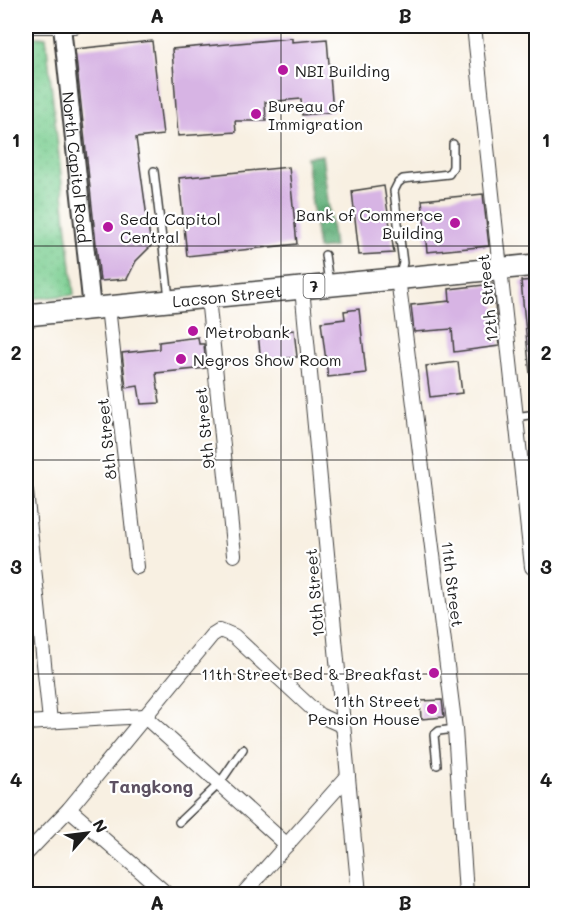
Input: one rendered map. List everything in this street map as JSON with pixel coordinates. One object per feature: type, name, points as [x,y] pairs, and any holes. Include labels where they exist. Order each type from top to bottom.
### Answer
[{"type":"main road","name":"Lacson Street","points":[[26,315],[537,265]]},
{"type":"street","points":[[26,26],[66,26]]},
{"type":"street","name":"North Capitol Road","points":[[66,26],[100,308]]},
{"type":"street","name":"12th Street","points":[[474,26],[532,567]]},
{"type":"street","name":"11th Street","points":[[398,278],[455,729],[466,894]]},
{"type":"street","name":"10th Street","points":[[302,288],[359,894]]},
{"type":"street","name":"9th Street","points":[[208,297],[234,555]]},
{"type":"street","name":"8th Street","points":[[100,308],[137,567]]},
{"type":"street","points":[[26,491],[50,722]]},
{"type":"street","points":[[26,854],[69,809],[212,635],[220,630],[234,636],[319,715],[343,726]]},
{"type":"street","points":[[26,723],[144,716],[287,845]]},
{"type":"street","points":[[243,894],[348,776]]},
{"type":"street","points":[[69,809],[167,894]]},
{"type":"lane","points":[[398,278],[403,262],[394,191],[398,183],[404,179],[449,174],[453,166],[453,144]]},
{"type":"lane","points":[[154,171],[170,301]]},
{"type":"lane","points":[[325,255],[330,285]]},
{"type":"lane","points":[[516,417],[537,414]]},
{"type":"lane","points":[[437,765],[434,735],[439,731],[455,729]]},
{"type":"lane","points":[[179,822],[219,784],[243,749]]},
{"type":"green space","points":[[26,37],[46,37],[74,295],[26,299]]},
{"type":"green space","points":[[322,155],[334,247],[318,249],[306,157]]},
{"type":"building","points":[[292,38],[292,42],[327,39],[333,112],[302,115],[301,99],[265,102],[266,121],[235,121],[236,132],[178,136],[172,49]]},
{"type":"building","points":[[152,41],[163,135],[136,138],[151,246],[136,261],[127,279],[100,281],[75,49]]},
{"type":"building","points":[[289,167],[297,244],[187,256],[179,178]]},
{"type":"building","points":[[384,186],[394,253],[359,255],[352,191]]},
{"type":"building","name":"Bank of Commerce Building","points":[[483,194],[489,246],[427,252],[422,200]]},
{"type":"building","points":[[537,280],[537,374],[530,374],[521,281]]},
{"type":"building","points":[[493,284],[499,346],[454,352],[452,329],[414,332],[411,305],[450,301],[449,289]]},
{"type":"building","points":[[359,309],[366,373],[328,377],[321,322],[345,319],[344,311]]},
{"type":"building","points":[[294,330],[297,357],[261,362],[258,334]]},
{"type":"building","points":[[198,337],[199,344],[204,344],[206,368],[156,373],[160,403],[141,404],[138,386],[126,388],[122,353],[159,349],[159,342]]},
{"type":"building","points":[[458,362],[462,393],[430,397],[426,366]]},
{"type":"building","name":"11th Street Pension House","points":[[442,700],[444,717],[421,719],[420,701]]},
{"type":"place","name":"NBI Building","points":[[283,70]]},
{"type":"place","name":"Bureau of Immigration","points":[[256,114]]},
{"type":"place","name":"Bank of Commerce Building","points":[[455,223]]},
{"type":"place","name":"Seda Capitol Central","points":[[108,227]]},
{"type":"place","name":"Metrobank","points":[[193,331]]},
{"type":"place","name":"Negros Show Room","points":[[181,359]]},
{"type":"place","name":"11th Street Bed & Breakfast","points":[[434,673]]},
{"type":"place","name":"11th Street Pension House","points":[[432,709]]},
{"type":"district","name":"Tangkong","points":[[151,786]]}]
